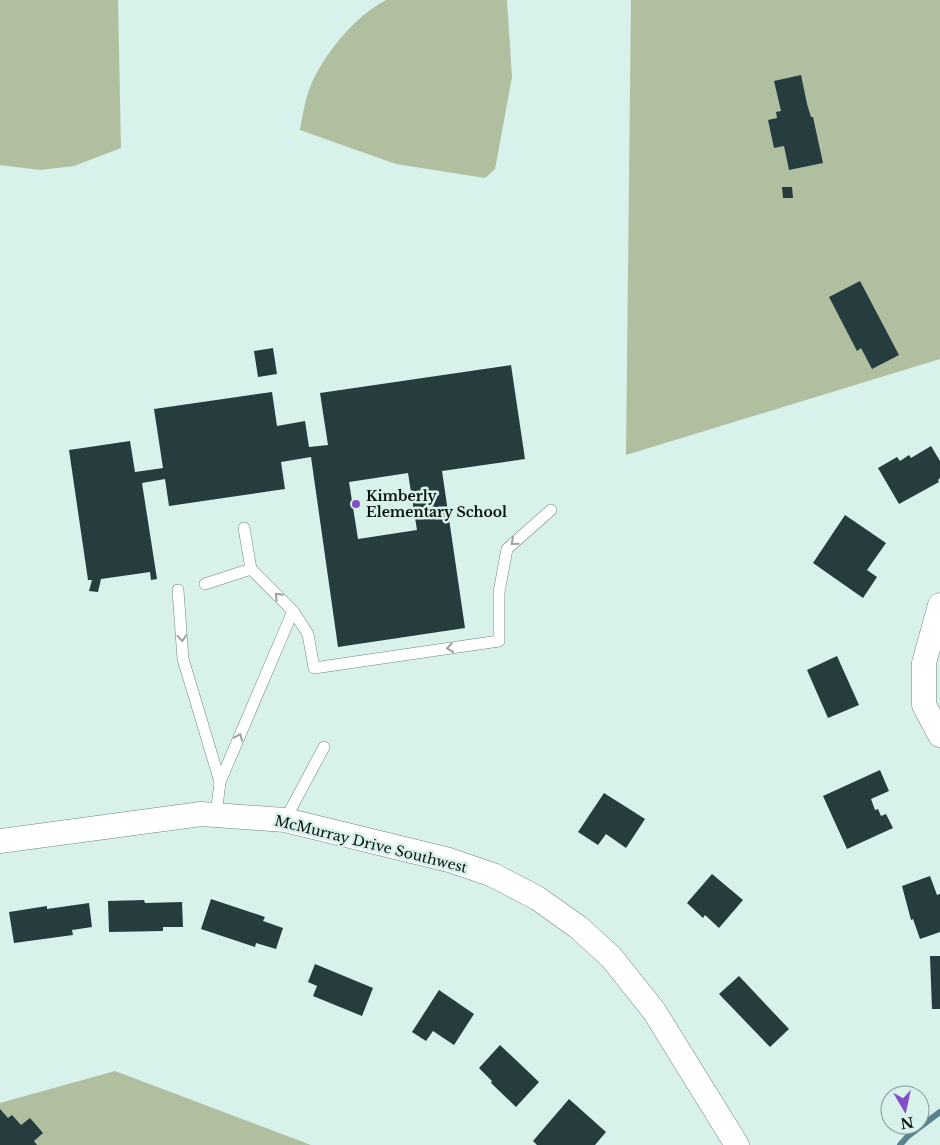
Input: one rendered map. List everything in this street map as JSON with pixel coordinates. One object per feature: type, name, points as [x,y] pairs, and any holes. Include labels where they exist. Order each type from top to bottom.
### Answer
[{"type":"street","points":[[940,605],[924,663],[924,705],[940,735]]},
{"type":"street","name":"McMurray Drive Southwest","points":[[0,841],[202,814],[285,820],[449,860],[493,875],[537,898],[578,927],[611,957],[654,1011],[737,1145]]},
{"type":"lane","points":[[244,528],[252,569],[292,611],[308,634],[314,668],[499,641],[500,592],[507,549],[551,510]]},
{"type":"lane","points":[[205,584],[252,569]]},
{"type":"lane","points":[[178,590],[183,659],[220,782]]},
{"type":"lane","points":[[216,815],[220,782],[292,611]]},
{"type":"lane","points":[[285,820],[324,748]]},
{"type":"green space","points":[[0,0],[118,0],[121,148],[74,166],[40,170],[0,165]]},
{"type":"green space","points":[[386,0],[507,0],[512,77],[495,169],[485,178],[396,164],[300,130],[311,84],[328,55],[354,24]]},
{"type":"green space","points":[[631,0],[940,0],[940,359],[626,455]]},
{"type":"green space","points":[[115,1071],[311,1145],[0,1145],[0,1103]]},
{"type":"building","points":[[801,75],[823,163],[789,170],[784,146],[774,148],[768,120],[777,118],[776,112],[781,111],[774,81]]},
{"type":"building","points":[[782,187],[792,187],[793,198],[783,198]]},
{"type":"building","points":[[860,281],[899,355],[872,369],[861,348],[857,351],[829,297]]},
{"type":"building","points":[[273,348],[277,374],[258,377],[254,351]]},
{"type":"building","points":[[511,365],[525,459],[442,471],[465,628],[338,647],[311,457],[281,462],[285,489],[169,506],[165,479],[142,483],[157,579],[151,580],[150,572],[101,579],[98,592],[89,591],[92,580],[88,580],[69,450],[130,441],[135,472],[163,468],[154,409],[272,392],[277,426],[305,421],[309,447],[328,445],[320,393]],"holes":[[[408,473],[417,530],[358,539],[349,482]]]},
{"type":"building","points":[[931,446],[940,461],[939,482],[899,504],[878,468],[897,457],[900,461],[909,455],[911,458]]},
{"type":"building","points":[[845,515],[886,543],[867,570],[877,577],[863,598],[813,563]]},
{"type":"building","points":[[837,656],[859,705],[828,718],[807,670]]},
{"type":"building","points":[[880,770],[889,791],[871,799],[875,810],[878,809],[881,816],[886,814],[893,828],[847,849],[823,796]]},
{"type":"building","points":[[604,793],[645,819],[626,848],[606,834],[598,845],[578,832]]},
{"type":"building","points":[[712,874],[743,900],[719,928],[705,915],[703,918],[687,903]]},
{"type":"building","points":[[930,876],[937,895],[940,894],[940,932],[920,939],[913,919],[911,920],[902,886]]},
{"type":"building","points":[[211,899],[265,917],[263,921],[283,928],[276,949],[256,943],[255,947],[201,929]]},
{"type":"building","points":[[144,900],[145,903],[182,902],[183,927],[163,927],[163,931],[109,932],[108,901]]},
{"type":"building","points":[[89,903],[92,927],[72,930],[73,935],[14,943],[9,912],[47,906],[47,909]]},
{"type":"building","points":[[930,956],[940,956],[940,1009],[932,1009]]},
{"type":"building","points":[[315,964],[373,988],[362,1016],[313,996],[317,986],[308,982]]},
{"type":"building","points":[[739,976],[789,1029],[770,1047],[719,994]]},
{"type":"building","points":[[439,990],[474,1014],[454,1045],[433,1031],[426,1041],[412,1032]]},
{"type":"building","points":[[500,1045],[539,1082],[516,1107],[491,1083],[492,1081],[479,1068]]},
{"type":"building","points":[[569,1099],[606,1132],[595,1145],[537,1145],[533,1141]]},
{"type":"building","points":[[0,1109],[8,1118],[12,1115],[21,1125],[30,1118],[43,1133],[34,1141],[37,1145],[0,1145]]},
{"type":"waterway","points":[[900,1145],[908,1136],[940,1112]]},
{"type":"place","name":"Kimberly Elementary School","points":[[356,504]]}]
